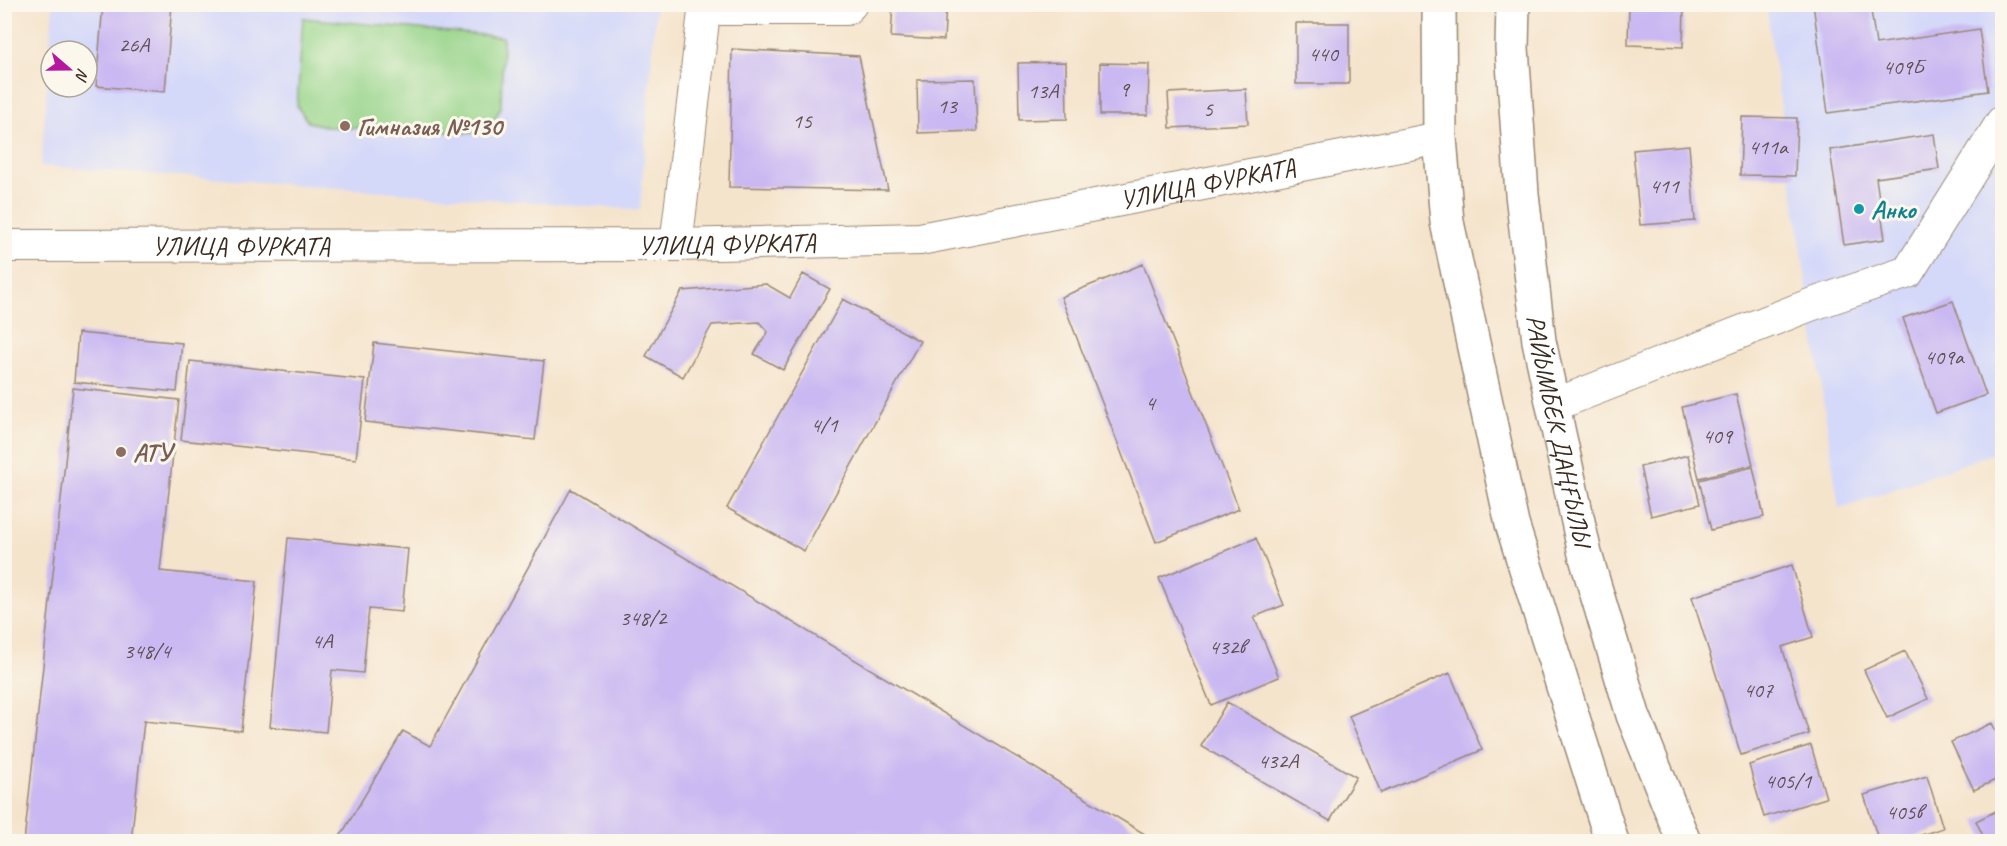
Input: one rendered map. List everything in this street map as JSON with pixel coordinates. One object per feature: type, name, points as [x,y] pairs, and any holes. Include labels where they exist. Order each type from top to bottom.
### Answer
[{"type":"main road","points":[[1439,4],[1440,138],[1447,222],[1512,524],[1609,840]]},
{"type":"main road","name":"РАЙЫМБЕК ДАҢҒЫЛЫ","points":[[1513,4],[1512,48],[1522,194],[1539,341],[1585,554],[1633,715],[1684,842]]},
{"type":"street","points":[[676,245],[705,7],[846,9],[851,4]]},
{"type":"street","points":[[1554,405],[1810,305],[1908,272],[2002,122]]},
{"type":"street","name":"УЛИЦА ФУРКАТА","points":[[4,246],[676,245],[920,239],[1440,138]]},
{"type":"shaded area","name":"Гимназия №130","points":[[53,5],[656,5],[640,210],[41,166],[46,99],[99,99],[99,39],[50,39]]},
{"type":"shaded area","points":[[1766,5],[2002,5],[2002,450],[1839,509]]},
{"type":"green space","points":[[303,18],[503,37],[501,108],[490,126],[475,133],[329,127],[308,122],[297,106]]},
{"type":"building","points":[[103,4],[172,4],[165,92],[99,86]]},
{"type":"building","points":[[893,4],[946,4],[944,40],[891,37]]},
{"type":"building","points":[[1629,4],[1684,4],[1683,47],[1628,45]]},
{"type":"building","points":[[1813,4],[1870,4],[1876,44],[1979,29],[1988,91],[1828,113]]},
{"type":"building","points":[[1296,23],[1349,23],[1349,84],[1296,84]]},
{"type":"building","points":[[732,49],[859,56],[888,190],[729,187]]},
{"type":"building","points":[[1066,62],[1067,119],[1019,120],[1018,63]]},
{"type":"building","points":[[1100,63],[1149,64],[1148,115],[1100,115]]},
{"type":"building","points":[[975,79],[977,131],[918,133],[917,80]]},
{"type":"building","points":[[1246,89],[1248,124],[1170,128],[1168,93]]},
{"type":"building","points":[[1742,117],[1797,118],[1795,176],[1740,175]]},
{"type":"building","name":"Анко","points":[[1934,134],[1939,169],[1876,178],[1885,239],[1844,245],[1830,150]]},
{"type":"building","points":[[1689,145],[1695,221],[1640,225],[1633,150]]},
{"type":"building","points":[[1143,264],[1239,509],[1156,542],[1061,297]]},
{"type":"building","points":[[803,274],[830,289],[783,370],[754,354],[768,332],[759,322],[712,325],[683,377],[646,356],[682,291],[766,284],[790,298]]},
{"type":"building","points":[[843,299],[920,341],[804,551],[727,508]]},
{"type":"building","points":[[1953,301],[1986,395],[1936,413],[1903,318]]},
{"type":"building","points":[[78,333],[182,343],[177,392],[74,382]]},
{"type":"building","points":[[374,343],[544,361],[535,440],[365,422]]},
{"type":"building","points":[[190,361],[365,380],[356,459],[181,440]]},
{"type":"building","points":[[73,388],[179,400],[160,571],[257,581],[241,731],[144,721],[131,842],[24,842]]},
{"type":"building","points":[[1736,394],[1753,465],[1699,478],[1682,407]]},
{"type":"building","points":[[1688,455],[1700,504],[1651,516],[1640,467]]},
{"type":"building","points":[[1753,467],[1764,517],[1711,530],[1699,480]]},
{"type":"building","points":[[571,489],[1158,842],[337,842],[403,731],[430,746]]},
{"type":"building","points":[[288,538],[408,549],[402,612],[369,609],[363,673],[332,670],[326,732],[270,727]]},
{"type":"building","points":[[1256,538],[1284,605],[1254,617],[1279,677],[1211,705],[1159,578]]},
{"type":"building","points":[[1792,565],[1813,637],[1782,647],[1809,734],[1741,755],[1692,597]]},
{"type":"building","points":[[1905,651],[1928,699],[1887,718],[1864,670]]},
{"type":"building","points":[[1450,673],[1482,750],[1381,793],[1349,716]]},
{"type":"building","points":[[1227,702],[1356,777],[1330,821],[1201,746]]},
{"type":"building","points":[[1992,723],[2002,744],[2002,777],[1974,790],[1951,742]]},
{"type":"building","points":[[1811,745],[1826,798],[1764,817],[1749,765]]},
{"type":"building","points":[[1927,776],[1943,828],[1900,842],[1879,842],[1864,795]]},
{"type":"building","points":[[2002,808],[2002,842],[1986,842],[1976,821]]},
{"type":"place","name":"Гимназия №130","points":[[345,126]]},
{"type":"place","name":"Анко","points":[[1859,209]]},
{"type":"place","name":"АТУ","points":[[121,452]]}]
